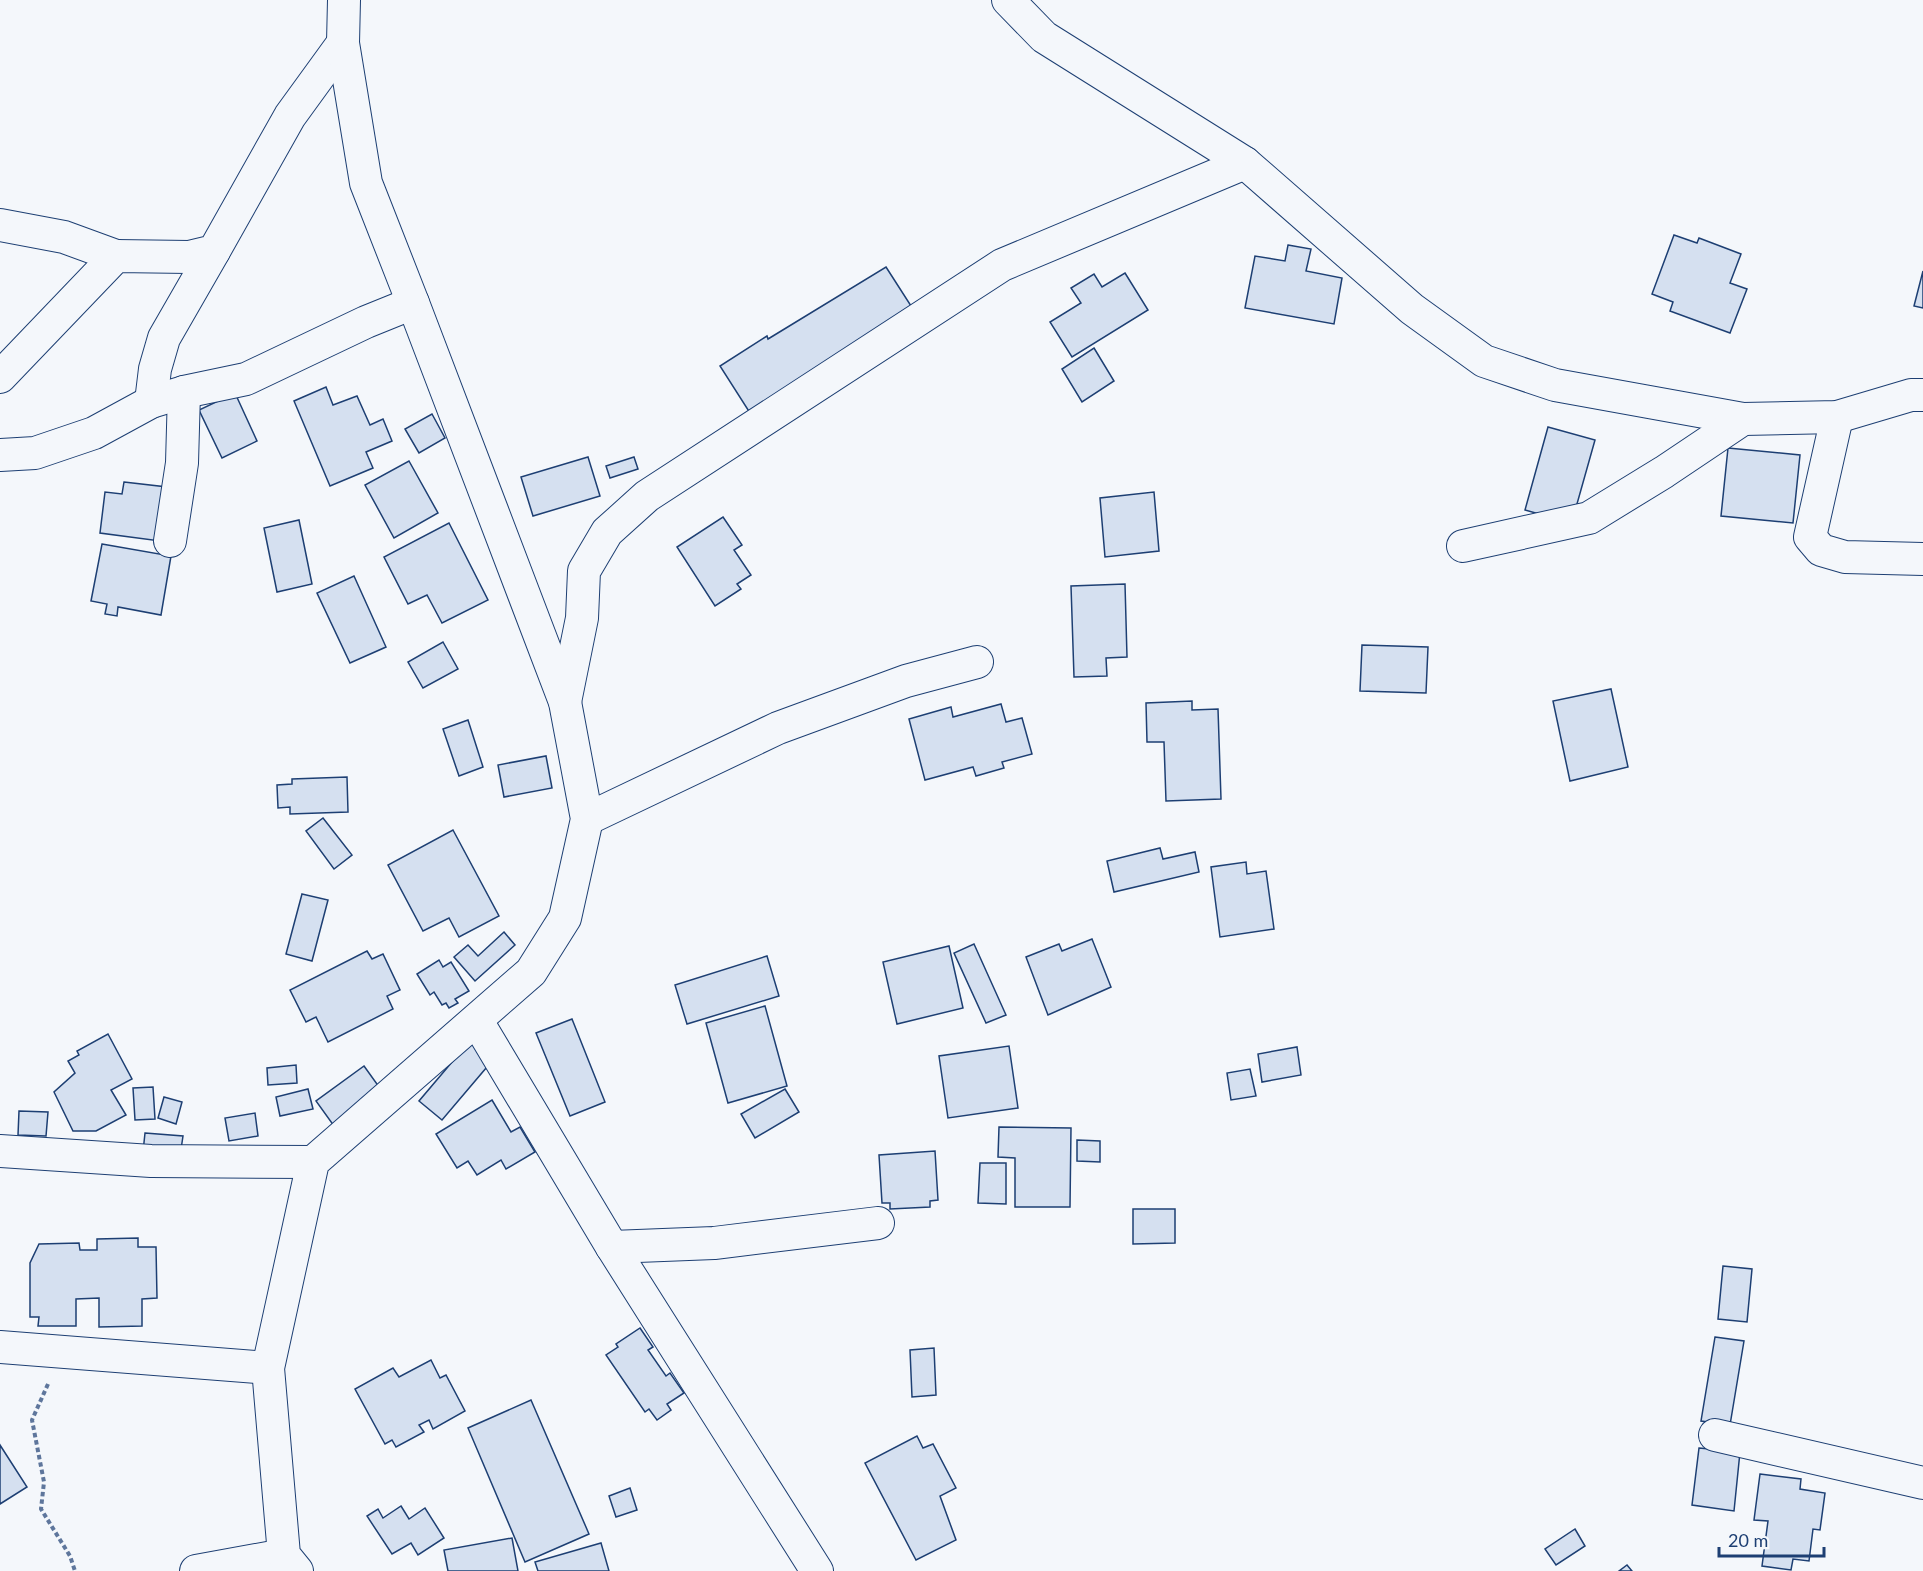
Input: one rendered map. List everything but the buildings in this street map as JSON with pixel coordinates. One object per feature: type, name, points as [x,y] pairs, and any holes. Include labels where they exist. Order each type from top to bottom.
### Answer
[{"type":"street","points":[[196,1571],[284,1566],[268,1368],[313,1162],[531,972],[565,918],[587,819],[565,702],[366,183],[343,43],[344,0]]},
{"type":"street","points":[[1008,0],[1044,37],[1245,163],[1412,309],[1484,361],[1555,385],[1743,418],[1837,417],[1911,395],[1923,395]]},
{"type":"street","points":[[151,402],[155,369],[164,338],[291,116],[343,43]]},
{"type":"street","points":[[565,702],[582,618],[584,571],[607,532],[647,496],[1002,265],[1245,163]]},
{"type":"street","points":[[0,225],[64,237],[116,256],[189,257],[214,251]]},
{"type":"street","points":[[0,376],[116,256]]},
{"type":"street","points":[[0,455],[35,453],[94,433],[151,402],[184,392],[246,379],[366,322],[413,303]]},
{"type":"street","points":[[170,541],[182,463],[184,392]]},
{"type":"street","points":[[1837,417],[1810,537],[1821,550],[1845,557],[1923,559]]},
{"type":"street","points":[[1463,546],[1589,518],[1664,472],[1743,418]]},
{"type":"street","points":[[587,819],[778,728],[906,681],[977,662]]},
{"type":"street","points":[[477,1021],[612,1247],[817,1571]]},
{"type":"street","points":[[0,1151],[151,1161],[313,1162]]},
{"type":"street","points":[[612,1247],[714,1243],[878,1223]]},
{"type":"street","points":[[0,1347],[268,1368]]},
{"type":"street","points":[[1715,1435],[1923,1483]]},
{"type":"path","points":[[64,1351],[32,1419],[44,1482],[41,1509],[70,1556],[75,1571]]}]
